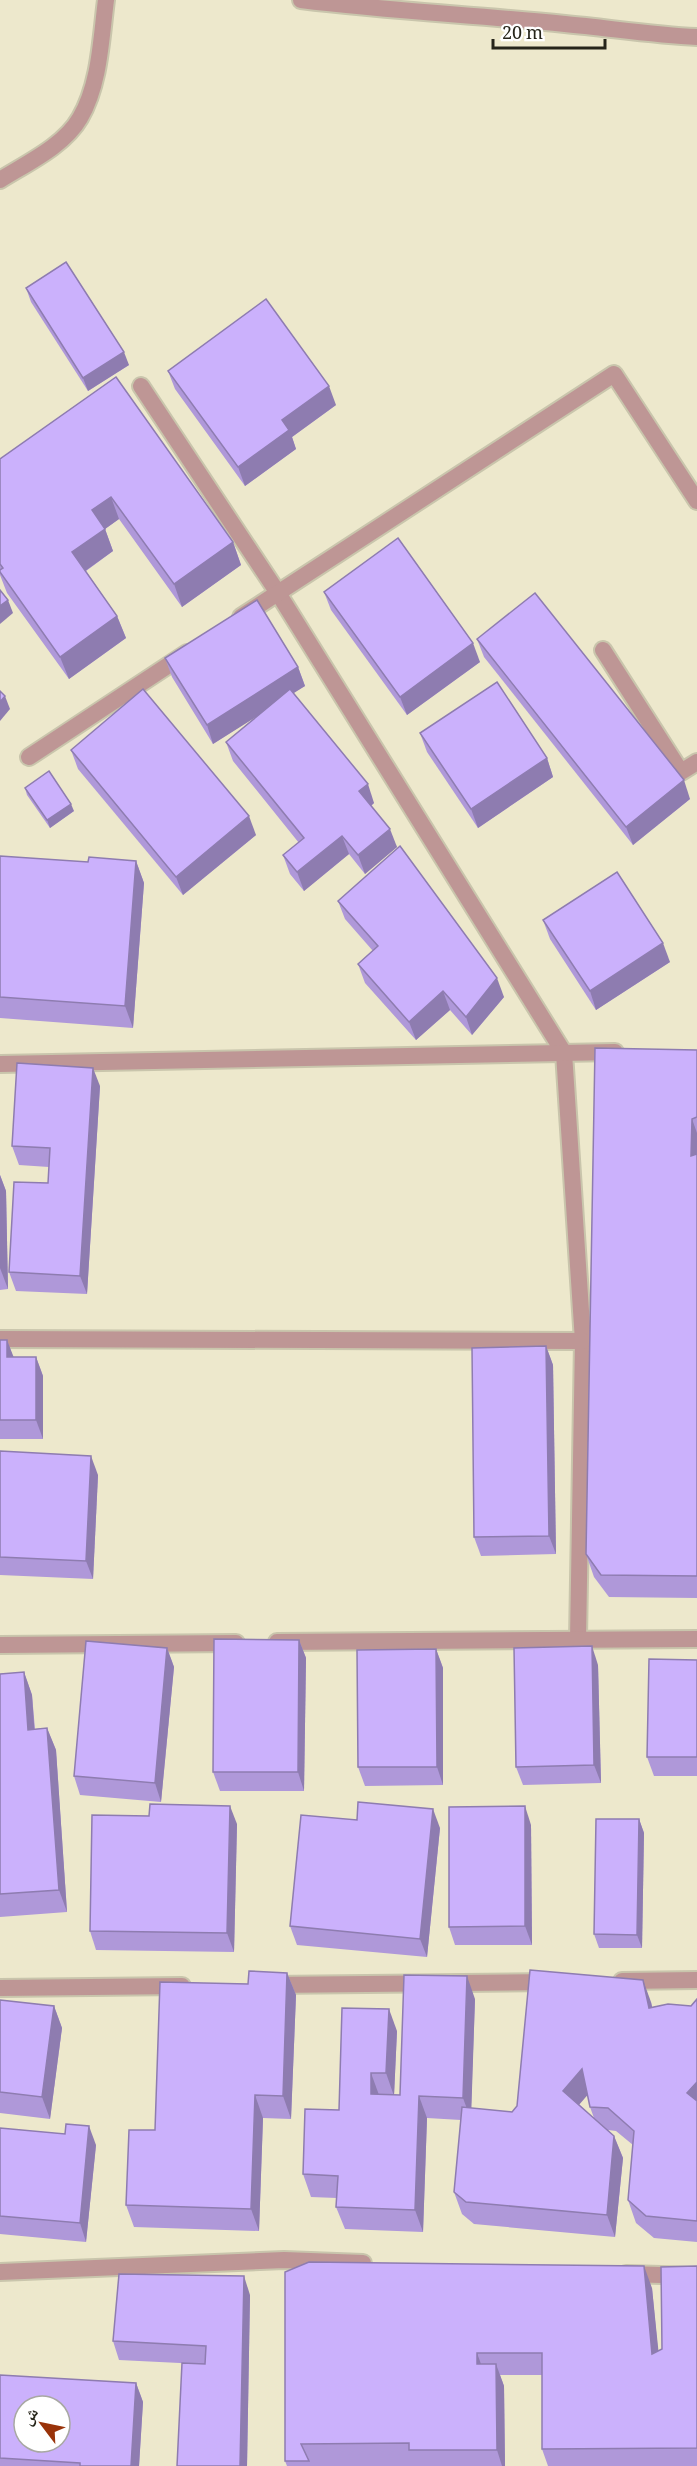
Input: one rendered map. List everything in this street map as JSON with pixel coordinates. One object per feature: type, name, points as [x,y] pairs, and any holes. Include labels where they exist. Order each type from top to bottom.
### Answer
[{"type":"street","points":[[0,180],[61,139],[80,119],[91,95],[106,0]]},
{"type":"street","points":[[301,0],[383,10],[697,37]]},
{"type":"street","points":[[228,626],[614,375],[697,501]]},
{"type":"street","points":[[141,386],[278,593],[564,1053],[583,1341],[578,1640]]},
{"type":"street","points":[[29,757],[198,646]]},
{"type":"street","points":[[603,650],[681,772],[697,762]]},
{"type":"street","points":[[0,1064],[630,1052]]},
{"type":"street","points":[[0,1339],[583,1341]]},
{"type":"street","points":[[0,1645],[697,1639]]},
{"type":"street","points":[[603,1981],[697,1980]]},
{"type":"street","points":[[260,1985],[567,1982]]},
{"type":"street","points":[[0,1988],[201,1986]]},
{"type":"street","points":[[0,2272],[284,2260],[378,2264]]},
{"type":"street","points":[[614,2273],[697,2276]]},
{"type":"building","points":[[66,262],[124,352],[83,378],[26,288]]},
{"type":"building","points":[[266,299],[329,386],[282,420],[289,430],[238,467],[168,371]]},
{"type":"building","points":[[116,377],[233,542],[174,584],[111,497],[92,510],[105,529],[72,552],[117,616],[60,657],[0,572],[3,568],[0,564],[0,459]]},
{"type":"building","points":[[398,538],[473,643],[400,697],[324,592]]},
{"type":"building","points":[[0,590],[8,600],[0,606]]},
{"type":"building","points":[[535,593],[684,780],[626,827],[477,639]]},
{"type":"building","points":[[257,600],[298,667],[207,725],[165,658]]},
{"type":"building","points":[[497,682],[547,758],[471,809],[420,733]]},
{"type":"building","points":[[143,689],[249,816],[176,877],[71,750]]},
{"type":"building","points":[[290,689],[368,784],[359,791],[390,829],[358,855],[342,836],[297,872],[283,855],[304,838],[226,742]]},
{"type":"building","points":[[0,691],[5,696],[0,702]]},
{"type":"building","points":[[49,771],[71,804],[47,820],[25,788]]},
{"type":"building","points":[[400,846],[497,978],[466,1017],[443,991],[409,1022],[358,964],[378,946],[338,901]]},
{"type":"building","points":[[0,856],[88,862],[89,857],[136,861],[125,1006],[0,997]]},
{"type":"building","points":[[617,872],[663,943],[590,991],[543,920]]},
{"type":"building","points":[[595,1048],[697,1050],[697,1117],[692,1119],[691,1156],[697,1154],[697,1576],[601,1575],[586,1554]]},
{"type":"building","points":[[17,1063],[93,1068],[80,1276],[9,1272],[14,1182],[48,1183],[50,1148],[12,1146]]},
{"type":"building","points":[[0,1340],[7,1340],[7,1357],[36,1357],[36,1420],[0,1420]]},
{"type":"building","points":[[546,1346],[549,1536],[474,1537],[472,1348]]},
{"type":"building","points":[[0,1451],[91,1456],[86,1561],[0,1557]]},
{"type":"building","points":[[214,1639],[299,1640],[298,1772],[213,1772]]},
{"type":"building","points":[[86,1641],[167,1648],[155,1783],[74,1776]]},
{"type":"building","points":[[592,1646],[594,1765],[516,1767],[514,1648]]},
{"type":"building","points":[[436,1649],[437,1767],[358,1767],[357,1650]]},
{"type":"building","points":[[649,1659],[697,1660],[697,1757],[647,1757]]},
{"type":"building","points":[[24,1672],[28,1730],[47,1728],[59,1890],[0,1894],[0,1674]]},
{"type":"building","points":[[358,1802],[433,1809],[420,1939],[290,1926],[301,1815],[357,1820]]},
{"type":"building","points":[[150,1804],[230,1806],[227,1933],[90,1931],[92,1815],[149,1816]]},
{"type":"building","points":[[525,1806],[525,1926],[449,1927],[449,1807]]},
{"type":"building","points":[[596,1819],[639,1819],[637,1935],[594,1934]]},
{"type":"building","points":[[530,1970],[643,1980],[649,2008],[668,2004],[691,2006],[697,1999],[697,2082],[687,2093],[697,2101],[697,2221],[646,2216],[628,2200],[634,2131],[608,2108],[590,2107],[582,2069],[563,2091],[614,2136],[607,2215],[466,2202],[454,2192],[462,2107],[512,2112],[517,2106]]},
{"type":"building","points":[[249,1971],[287,1973],[283,2096],[255,2095],[251,2209],[126,2205],[129,2130],[155,2130],[160,1982],[248,1984]]},
{"type":"building","points":[[404,1975],[467,1976],[463,2098],[419,2096],[415,2210],[336,2207],[338,2176],[303,2174],[305,2109],[339,2110],[342,2008],[389,2009],[386,2073],[371,2073],[371,2094],[400,2095]]},
{"type":"building","points":[[0,2000],[54,2006],[42,2097],[0,2092]]},
{"type":"building","points":[[66,2124],[89,2126],[80,2223],[0,2216],[0,2128],[65,2134]]},
{"type":"building","points":[[309,2262],[644,2266],[652,2354],[662,2349],[661,2267],[697,2266],[697,2448],[542,2449],[542,2353],[477,2353],[477,2364],[496,2364],[497,2450],[409,2450],[409,2443],[301,2444],[309,2461],[285,2461],[285,2272]]},
{"type":"building","points":[[119,2274],[244,2276],[240,2466],[177,2466],[182,2363],[205,2364],[206,2346],[113,2341]]},
{"type":"building","points":[[0,2375],[136,2383],[131,2466],[80,2466],[80,2463],[0,2458]]}]
